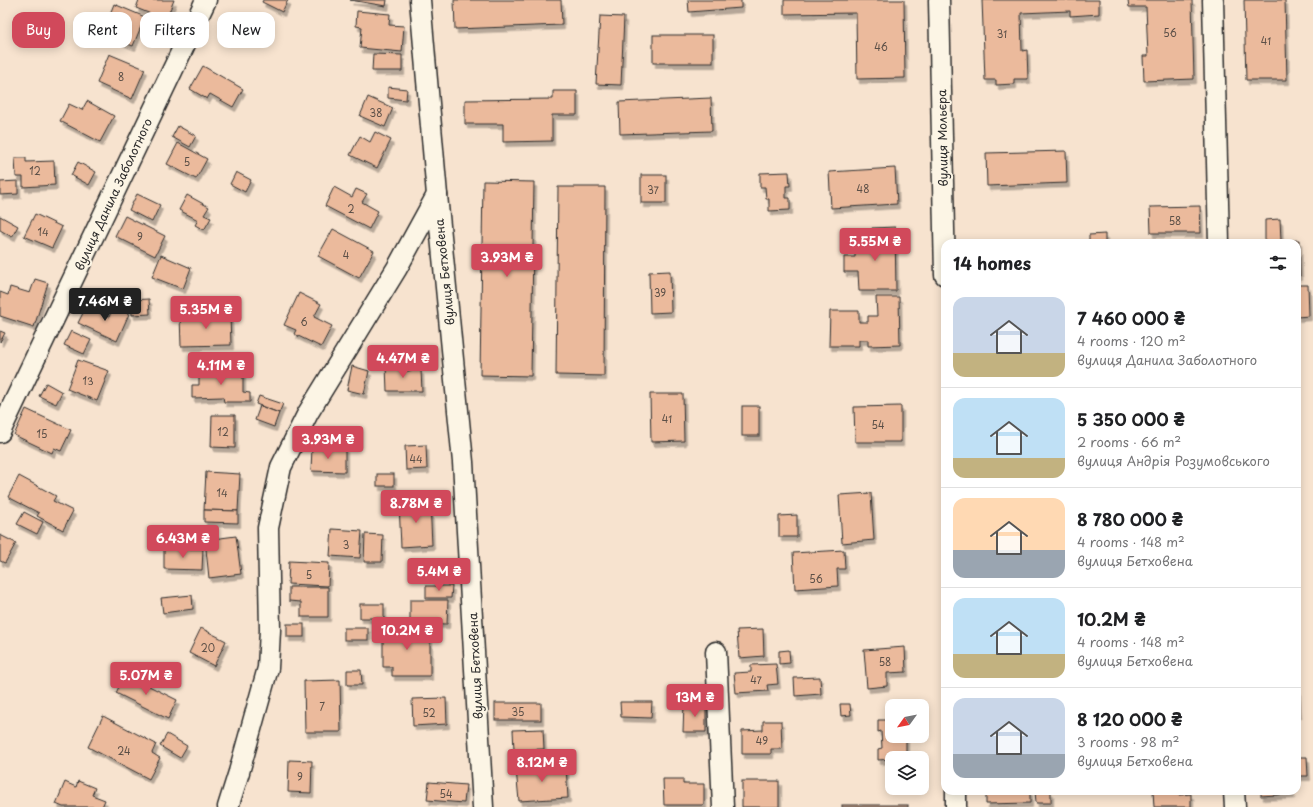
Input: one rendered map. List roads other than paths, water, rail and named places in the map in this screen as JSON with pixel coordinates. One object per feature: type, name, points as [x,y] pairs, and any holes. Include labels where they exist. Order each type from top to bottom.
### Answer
[{"type":"street","name":"вулиця Данила Заболотного","points":[[0,432],[206,0]]},
{"type":"street","name":"вулиця Бетховена","points":[[420,0],[463,462],[483,807]]},
{"type":"street","name":"вулиця Мольєра","points":[[939,0],[944,239]]},
{"type":"street","points":[[1213,0],[1219,239]]},
{"type":"street","points":[[228,807],[268,668],[270,630],[268,528],[281,467],[308,413],[397,268],[437,195]]},
{"type":"street","points":[[716,652],[723,807]]},
{"type":"street","points":[[956,795],[956,807]]},
{"type":"street","points":[[1234,795],[1235,807]]}]
